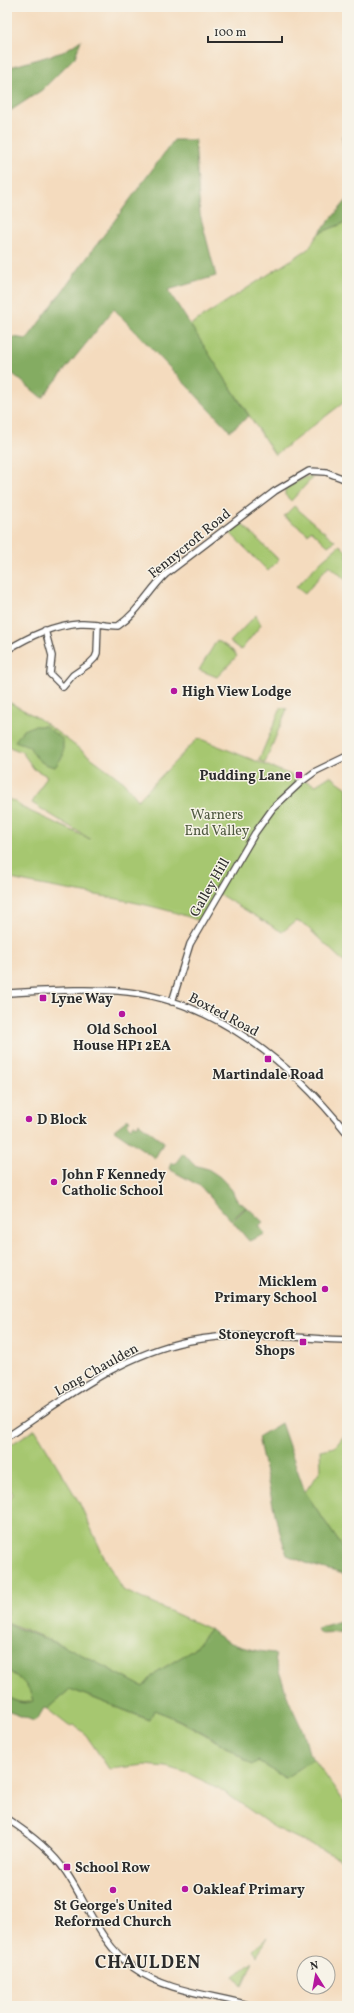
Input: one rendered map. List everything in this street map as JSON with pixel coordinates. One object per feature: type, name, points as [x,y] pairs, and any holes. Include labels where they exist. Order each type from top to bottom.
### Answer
[{"type":"street","name":"Fennycroft Road","points":[[7,650],[27,638],[45,630],[81,623],[118,626],[126,620],[166,574],[287,483],[309,471],[326,472],[347,480]]},
{"type":"street","points":[[45,630],[52,656],[50,674],[63,687],[73,674],[90,664],[95,658],[97,653],[98,624]]},
{"type":"street","name":"Galley Hill","points":[[172,1002],[190,944],[259,826],[273,808],[301,782],[328,764],[347,756]]},
{"type":"street","name":"Boxted Road","points":[[7,993],[91,989],[129,992],[172,1002],[199,1012],[231,1028],[260,1047],[290,1073],[347,1133]]},
{"type":"street","name":"Long Chaulden","points":[[7,1437],[88,1385],[126,1363],[171,1346],[220,1337],[347,1340]]},
{"type":"street","points":[[7,1819],[38,1841],[57,1861],[73,1883],[101,1934],[114,1950],[134,1968],[154,1980],[171,1987],[252,2006]]},
{"type":"green space","points":[[81,40],[75,57],[42,90],[7,113],[7,68],[63,52]]},
{"type":"green space","points":[[342,136],[347,136],[347,168]]},
{"type":"green space","points":[[174,140],[195,140],[200,214],[216,276],[168,290],[249,416],[230,431],[114,309],[42,398],[7,369],[7,343],[12,337],[27,339]]},
{"type":"green space","points":[[347,200],[347,222],[319,233]]},
{"type":"green space","points":[[347,222],[347,400],[275,455],[190,325],[308,249],[319,233]]},
{"type":"green space","points":[[306,477],[313,477],[291,501],[285,495],[285,488]]},
{"type":"green space","points":[[294,506],[335,541],[328,546],[311,530],[308,534],[284,516]]},
{"type":"green space","points":[[239,521],[279,560],[268,571],[230,533]]},
{"type":"green space","points":[[340,545],[347,552],[347,581],[329,565],[305,594],[296,587],[322,560]]},
{"type":"green space","points":[[256,615],[261,625],[241,650],[230,642]]},
{"type":"green space","points":[[217,640],[232,650],[237,656],[217,677],[199,670]]},
{"type":"green space","name":"Warners End Valley","points":[[7,701],[38,718],[124,782],[138,800],[198,738],[316,785],[330,776],[347,788],[347,965],[305,925],[296,921],[282,932],[217,893],[200,921],[177,913],[129,901],[7,878],[7,799],[14,801],[23,808],[90,839],[32,803],[47,776],[34,769],[22,752],[7,746]]},
{"type":"green space","points":[[281,707],[287,709],[265,763],[259,760]]},
{"type":"green space","points":[[33,726],[45,726],[63,740],[63,756],[55,767],[39,760],[29,746],[15,741],[23,730]]},
{"type":"green space","points":[[128,1119],[130,1120],[127,1124],[131,1128],[134,1124],[137,1126],[139,1123],[164,1142],[155,1158],[114,1130]]},
{"type":"green space","points":[[183,1153],[194,1165],[208,1169],[220,1177],[232,1190],[236,1199],[246,1207],[231,1220],[200,1186],[169,1169],[171,1162],[175,1164]]},
{"type":"green space","points":[[247,1207],[263,1222],[259,1226],[265,1234],[249,1241],[232,1221]]},
{"type":"green space","points":[[281,1423],[305,1492],[347,1554],[347,1575],[311,1565],[287,1555],[277,1523],[258,1437]]},
{"type":"green space","points":[[35,1429],[79,1502],[103,1555],[123,1590],[210,1629],[193,1650],[155,1673],[143,1687],[69,1648],[7,1622],[7,1503],[13,1494],[7,1485],[7,1447]]},
{"type":"green space","points":[[347,1432],[347,1554],[305,1492],[321,1469],[320,1450],[335,1447]]},
{"type":"green space","points":[[347,1619],[347,1632],[319,1633],[317,1628]]},
{"type":"green space","points":[[7,1624],[69,1648],[143,1687],[155,1673],[193,1650],[210,1629],[216,1635],[231,1643],[257,1651],[274,1653],[289,1701],[303,1731],[309,1753],[314,1759],[285,1778],[258,1761],[252,1765],[205,1734],[167,1715],[154,1710],[150,1720],[70,1689],[47,1709],[44,1708],[38,1718],[34,1721],[7,1711],[7,1697],[26,1703],[33,1701],[24,1682],[7,1670]]},
{"type":"green space","points":[[7,1670],[24,1682],[33,1701],[20,1702],[7,1697]]},
{"type":"green space","points":[[70,1689],[149,1720],[154,1710],[167,1715],[204,1734],[251,1764],[258,1761],[285,1778],[314,1759],[347,1806],[347,1862],[274,1827],[220,1789],[187,1773],[166,1767],[145,1765],[109,1769],[86,1735],[74,1725],[69,1726],[47,1709]]},
{"type":"green space","points":[[268,1937],[257,1956],[253,1950]]},
{"type":"green space","points":[[253,1962],[242,1986],[234,1976]]},
{"type":"place","name":"High View Lodge","points":[[174,691]]},
{"type":"place","name":"Pudding Lane","points":[[299,775]]},
{"type":"place","name":"Lyne Way","points":[[43,998]]},
{"type":"place","name":"Old School House HP1 2EA","points":[[122,1014]]},
{"type":"place","name":"Martindale Road","points":[[268,1059]]},
{"type":"place","name":"D Block","points":[[29,1119]]},
{"type":"place","name":"John F Kennedy Catholic School","points":[[54,1182]]},
{"type":"place","name":"Micklem Primary School","points":[[325,1289]]},
{"type":"place","name":"Stoneycroft Shops","points":[[303,1342]]},
{"type":"place","name":"School Row","points":[[67,1867]]},
{"type":"place","name":"Oakleaf Primary","points":[[185,1889]]},
{"type":"place","name":"St George's United Reformed Church","points":[[113,1890]]},
{"type":"district","name":"CHAULDEN","points":[[148,1962]]}]
